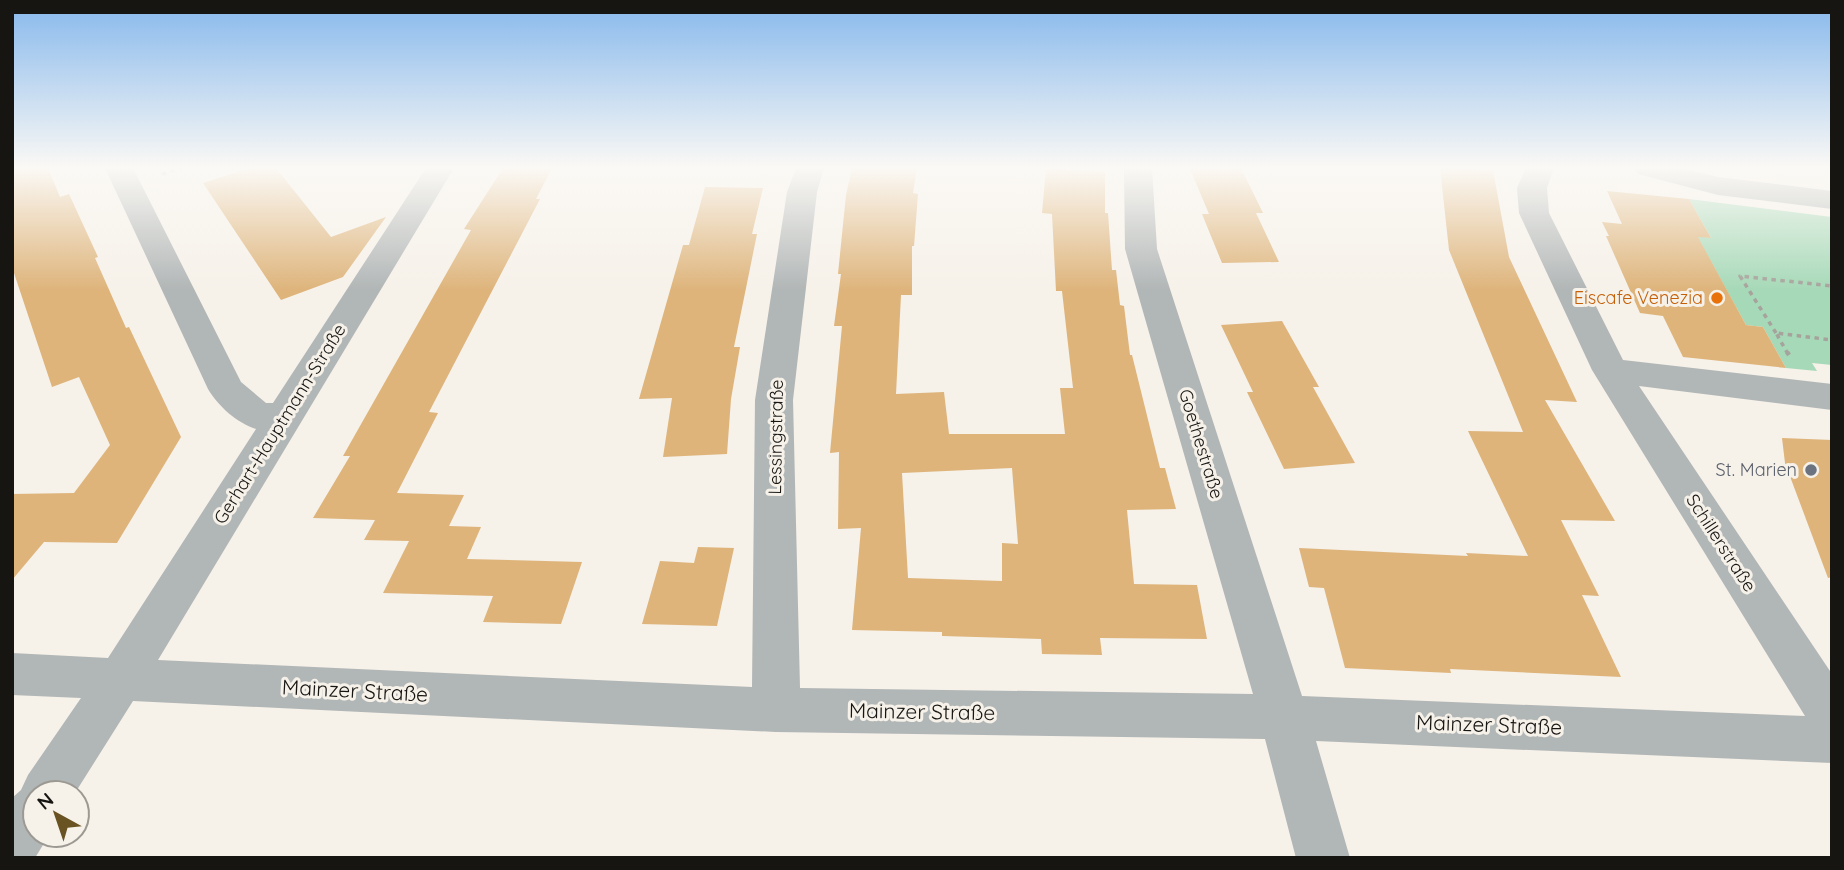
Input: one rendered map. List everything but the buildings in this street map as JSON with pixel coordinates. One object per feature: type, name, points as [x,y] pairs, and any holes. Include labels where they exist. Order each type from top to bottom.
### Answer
[{"type":"street","points":[[139,209],[226,389],[257,416],[284,416]]},
{"type":"street","name":"Gerhart-Hauptmann-Straße","points":[[55,779],[414,209]]},
{"type":"street","name":"Lessingstraße","points":[[776,710],[774,400],[800,209]]},
{"type":"street","name":"Goethestraße","points":[[1140,209],[1141,249],[1284,716],[1323,858]]},
{"type":"street","name":"Schillerstraße","points":[[1534,209],[1610,370],[1832,716]]},
{"type":"street","points":[[1610,370],[1832,397]]},
{"type":"street","name":"Mainzer Straße","points":[[12,674],[776,710],[1284,716],[1832,740]]},
{"type":"path","points":[[1790,357],[1740,276],[1832,286]]},
{"type":"path","points":[[1776,333],[1832,340]]},
{"type":"green space","points":[[1694,209],[1765,209],[1832,217],[1832,365],[1812,363],[1817,371],[1786,368],[1763,327],[1746,325],[1697,236],[1711,238]]},
{"type":"place","name":"Eiscafe Venezia","points":[[1717,298]]},
{"type":"place","name":"St. Marien","points":[[1811,470]]}]
